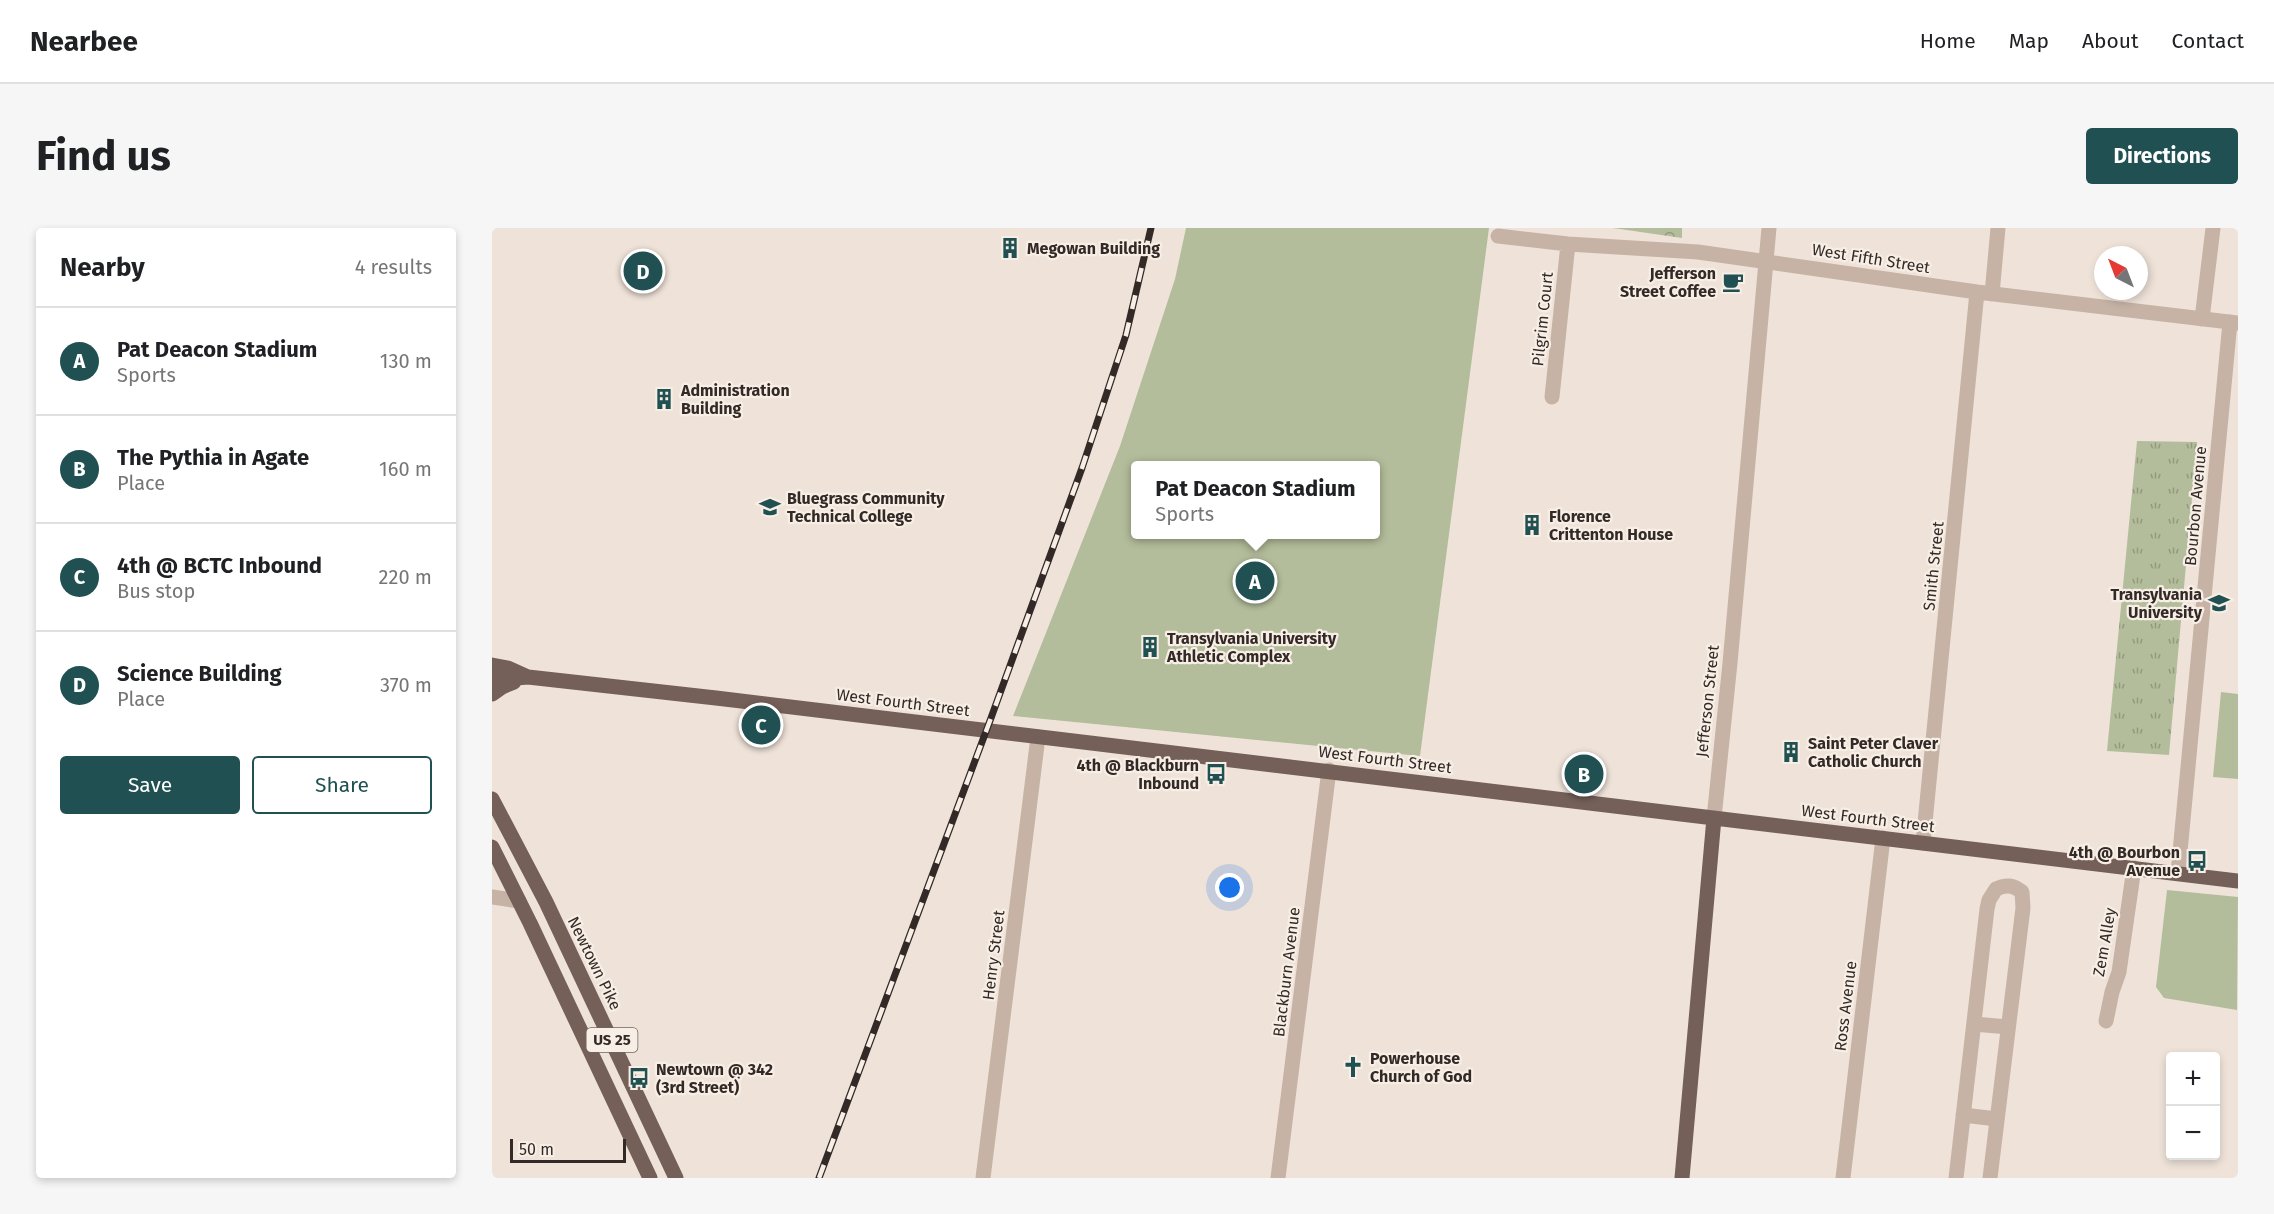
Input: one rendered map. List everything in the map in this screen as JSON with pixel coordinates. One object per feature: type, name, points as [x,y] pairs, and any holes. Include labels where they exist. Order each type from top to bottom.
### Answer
[{"type":"main road","name":"West Fourth Street","points":[[492,665],[508,668],[528,676]]},
{"type":"main road","name":"West Fourth Street","points":[[492,680],[528,676],[1329,770],[2238,881]]},
{"type":"main road","points":[[492,694],[528,676]]},
{"type":"main road","name":"Newtown Pike","points":[[492,799],[546,902],[676,1178]]},
{"type":"main road","name":"Jefferson Street","points":[[1682,1178],[1713,818]]},
{"type":"main road","name":"US 25","points":[[492,847],[650,1178]]},
{"type":"street","name":"Jefferson Street","points":[[1713,818],[1730,663],[1769,228]]},
{"type":"street","name":"Smith Street","points":[[1923,843],[1985,293],[1998,228]]},
{"type":"street","points":[[2202,319],[2213,228]]},
{"type":"street","name":"West Fifth Street","points":[[1498,236],[1568,244],[1698,252],[1985,293],[2234,323]]},
{"type":"street","name":"Pilgrim Court","points":[[1552,397],[1568,244]]},
{"type":"street","name":"Bourbon Avenue","points":[[2178,873],[2234,323]]},
{"type":"street","name":"Henry Street","points":[[983,1178],[1038,737]]},
{"type":"street","name":"Blackburn Avenue","points":[[1278,1178],[1329,770]]},
{"type":"street","name":"Ross Avenue","points":[[1843,1178],[1883,838]]},
{"type":"street","name":"Zem Alley","points":[[2106,1021],[2119,972],[2134,868]]},
{"type":"street","points":[[1956,1178],[1989,900],[1996,889],[2015,886],[2022,892],[2024,899],[1990,1178]]},
{"type":"street","points":[[492,897],[519,901]]},
{"type":"street","points":[[1974,1023],[2008,1027]]},
{"type":"street","points":[[1964,1115],[1997,1119]]},
{"type":"green space","points":[[1186,228],[1489,228],[1420,756],[1013,716],[1120,446],[1175,279]]},
{"type":"green space","points":[[1613,228],[1682,228],[1682,238]]},
{"type":"green space","points":[[2137,441],[2197,442],[2169,755],[2107,751]]},
{"type":"green space","points":[[2221,692],[2238,694],[2238,779],[2213,777]]},
{"type":"green space","points":[[2167,890],[2238,897],[2237,1010],[2164,998],[2156,987]]},
{"type":"railway","points":[[819,1178],[1082,468],[1126,335],[1151,228]]},
{"type":"place","name":"Megowan Building","points":[[1010,248]]},
{"type":"place","name":"Science Building","points":[[643,271]]},
{"type":"place","name":"Jefferson Street Coffee","points":[[1733,282]]},
{"type":"place","name":"Administration Building","points":[[664,399]]},
{"type":"place","name":"Bluegrass Community Technical College","points":[[770,507]]},
{"type":"place","name":"Florence Crittenton House","points":[[1532,525]]},
{"type":"place","name":"Pat Deacon Stadium","points":[[1255,581]]},
{"type":"place","name":"Transylvania University","points":[[2219,603]]},
{"type":"place","name":"Transylvania University Athletic Complex","points":[[1150,647]]},
{"type":"place","name":"4th @ BCTC Inbound","points":[[761,725]]},
{"type":"place","name":"Saint Peter Claver Catholic Church","points":[[1791,752]]},
{"type":"place","name":"4th @ Blackburn Inbound","points":[[1216,774]]},
{"type":"place","name":"The Pythia in Agate","points":[[1584,774]]},
{"type":"place","name":"4th @ Bourbon Avenue","points":[[2197,861]]},
{"type":"place","name":"Powerhouse Church of God","points":[[1353,1067]]},
{"type":"place","name":"Newtown @ 342 (3rd Street)","points":[[639,1078]]}]
